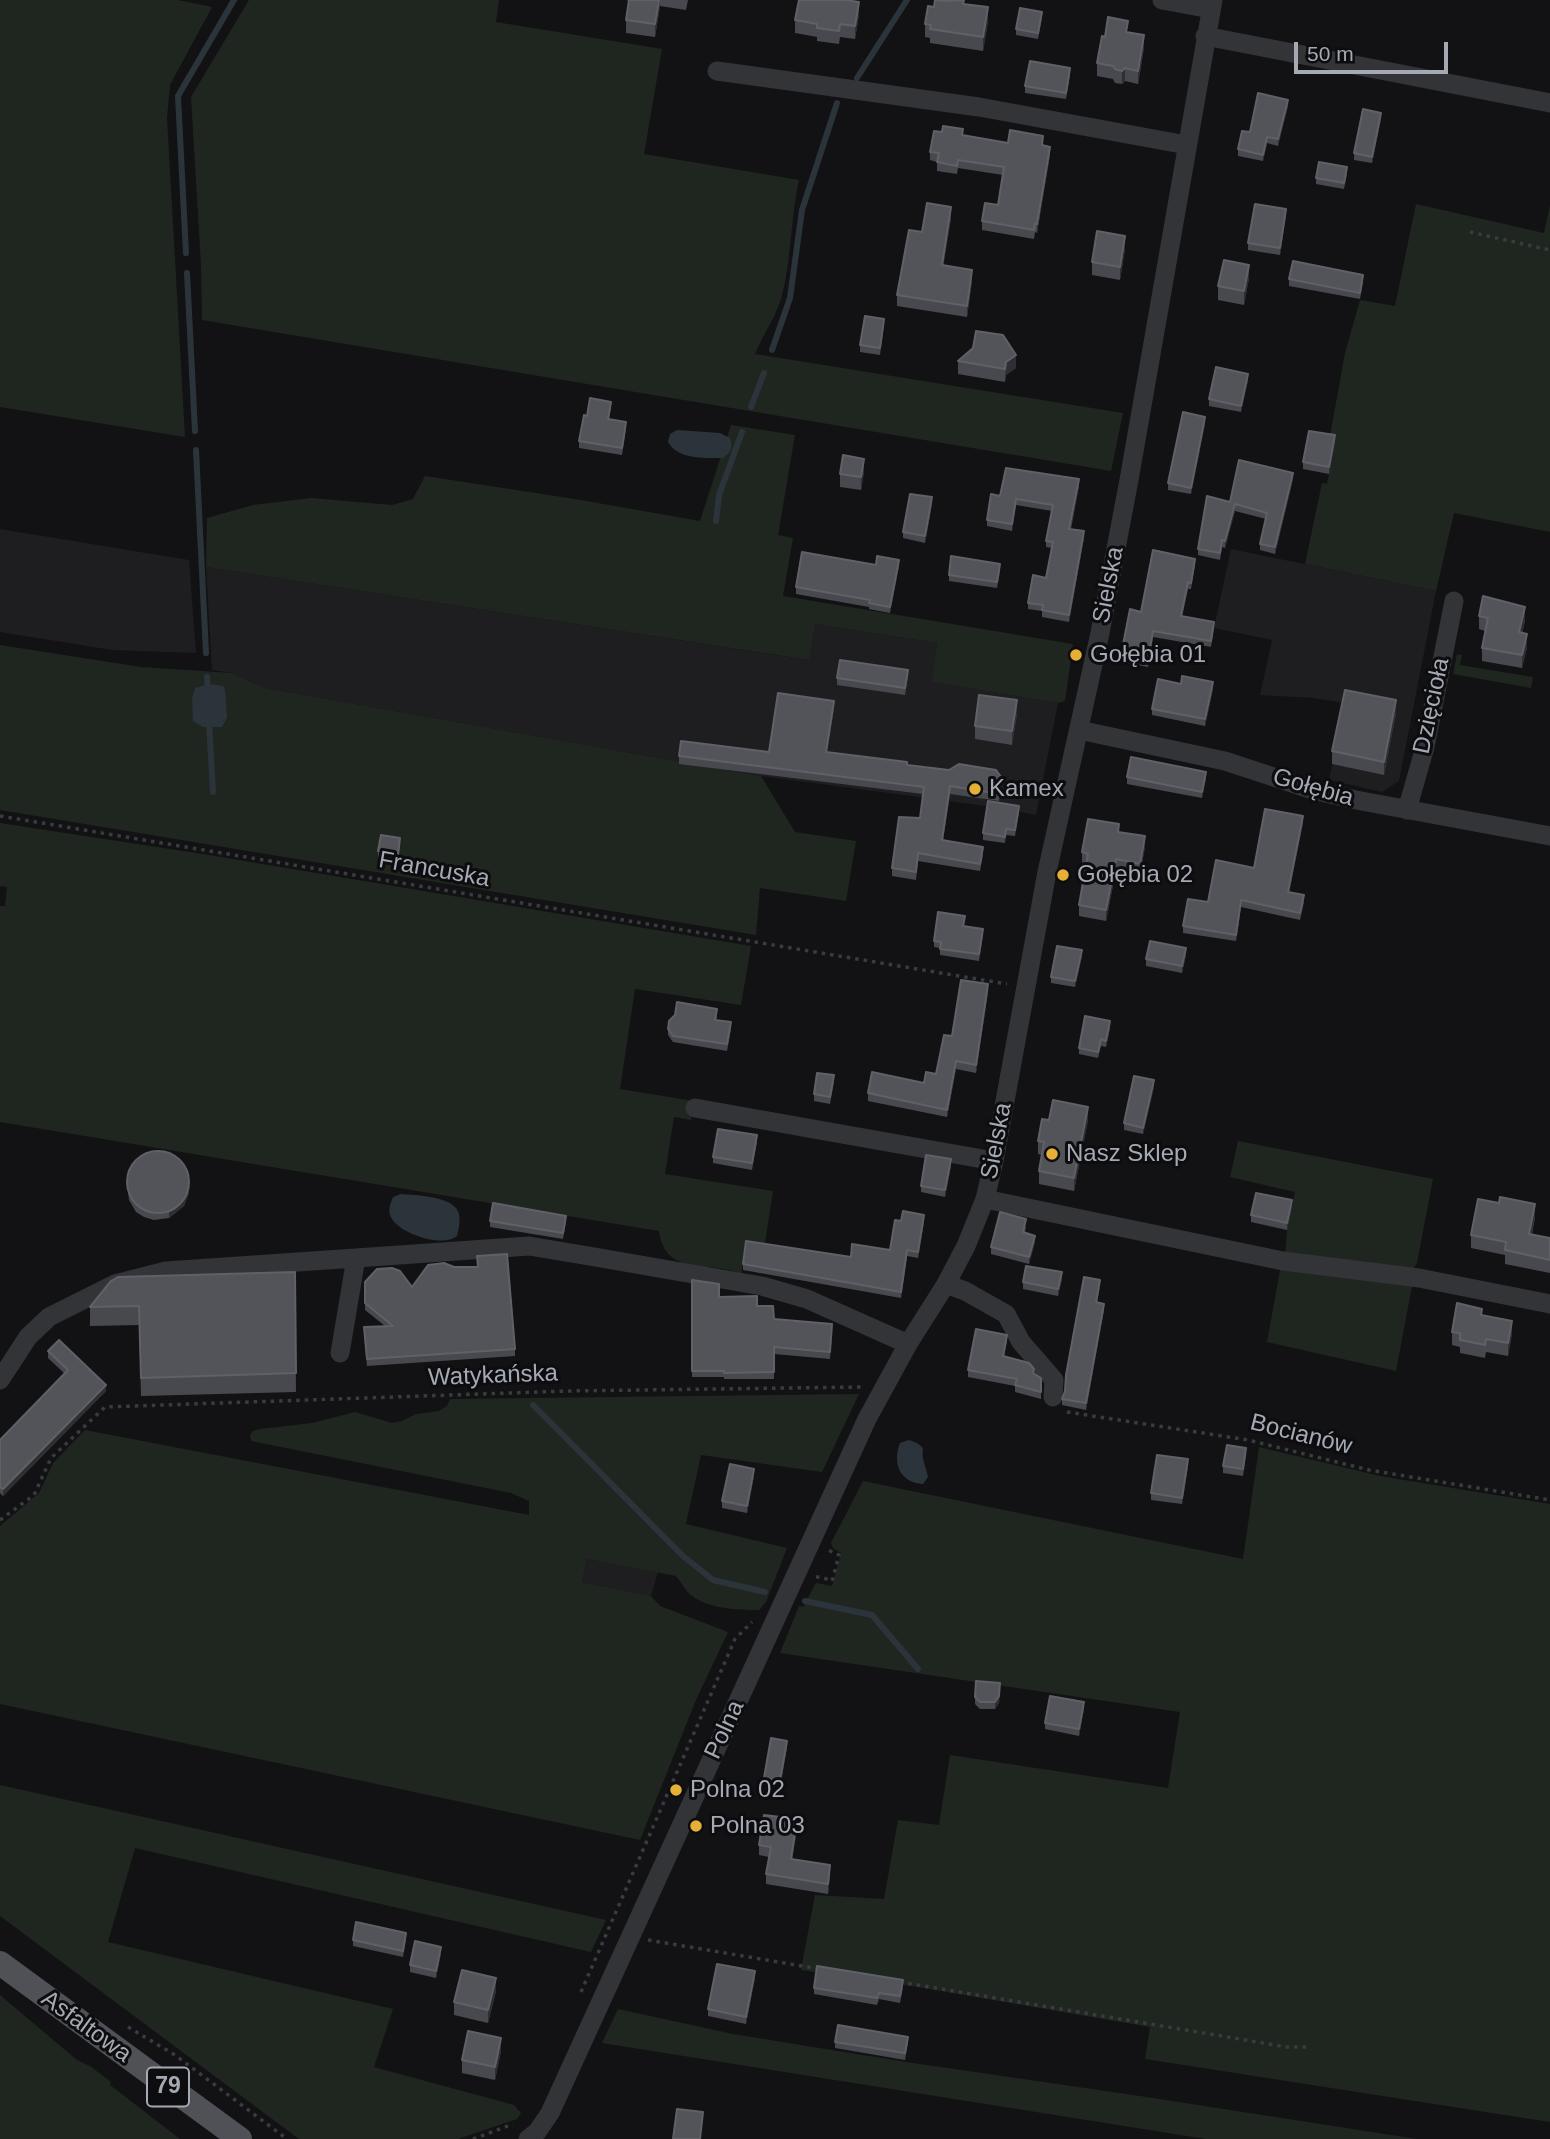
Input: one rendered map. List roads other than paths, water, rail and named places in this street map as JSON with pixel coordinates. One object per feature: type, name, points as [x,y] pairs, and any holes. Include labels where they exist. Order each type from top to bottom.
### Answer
[{"type":"main road","name":"Asfaltowa","points":[[0,1964],[240,2139]]},
{"type":"street","points":[[1162,0],[1212,5]]},
{"type":"street","name":"Sielska","points":[[880,1392],[946,1284],[975,1226],[985,1199],[1047,872],[1079,730],[1129,480],[1212,5]]},
{"type":"street","points":[[1206,36],[1550,103]]},
{"type":"street","points":[[718,71],[979,107],[1187,145]]},
{"type":"street","name":"Dzięcioła","points":[[1407,810],[1425,747],[1454,601]]},
{"type":"street","name":"Gołębia","points":[[1079,730],[1225,761],[1313,790],[1550,836]]},
{"type":"street","points":[[695,1108],[994,1161]]},
{"type":"street","points":[[985,1199],[1283,1261],[1419,1278],[1550,1304]]},
{"type":"street","points":[[0,1380],[28,1337],[49,1317],[115,1284],[166,1271],[529,1246],[762,1286],[807,1299],[908,1345]]},
{"type":"street","points":[[340,1353],[356,1258]]},
{"type":"street","points":[[946,1284],[965,1291],[1006,1314],[1021,1342],[1054,1380],[1053,1397]]},
{"type":"street","name":"Polna","points":[[522,2131],[537,2132],[550,2112],[880,1392]]},
{"type":"waterway","points":[[186,253],[178,96],[234,0]]},
{"type":"waterway","points":[[857,78],[907,0]]},
{"type":"waterway","points":[[772,350],[790,298],[802,210],[837,103]]},
{"type":"waterway","points":[[187,273],[195,431]]},
{"type":"waterway","points":[[751,407],[764,373]]},
{"type":"waterway","points":[[716,521],[719,495],[742,432]]},
{"type":"waterway","points":[[196,450],[206,653]]},
{"type":"waterway","points":[[207,677],[208,692]]},
{"type":"waterway","points":[[209,721],[213,792]]},
{"type":"waterway","points":[[533,1405],[683,1556],[713,1580],[765,1592]]},
{"type":"waterway","points":[[805,1601],[872,1615],[918,1669]]},
{"type":"place","name":"Gołębia 01","points":[[1076,655]]},
{"type":"place","name":"Kamex","points":[[975,789]]},
{"type":"place","name":"Gołębia 02","points":[[1063,875]]},
{"type":"place","name":"Nasz Sklep","points":[[1052,1154]]},
{"type":"place","name":"Polna 02","points":[[676,1790]]},
{"type":"place","name":"Polna 03","points":[[696,1826]]}]
